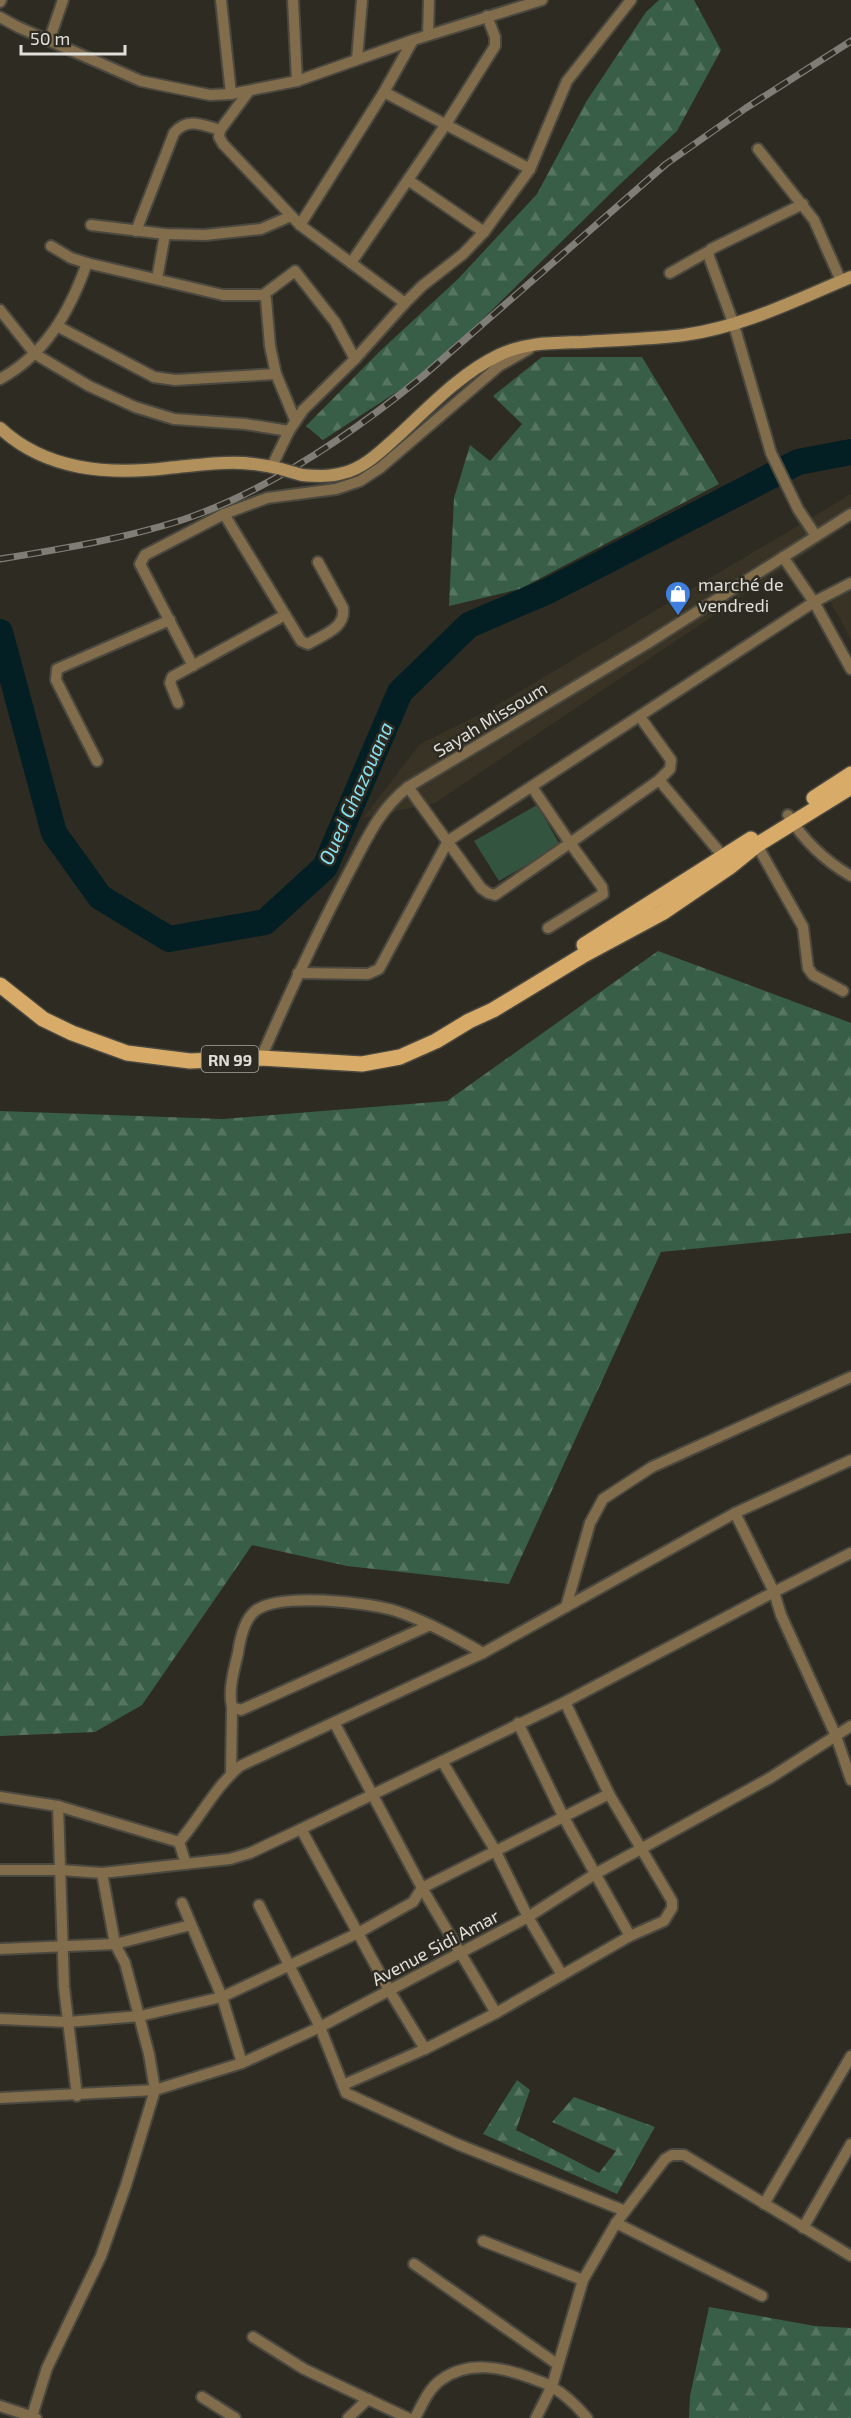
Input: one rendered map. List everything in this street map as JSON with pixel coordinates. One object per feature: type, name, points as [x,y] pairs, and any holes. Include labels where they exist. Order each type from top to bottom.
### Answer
[{"type":"main road","points":[[0,428],[33,452],[64,464],[94,471],[166,468],[217,461],[277,468],[302,476],[345,473],[379,453],[440,398],[482,366],[497,356],[522,346],[546,342],[683,335],[734,325],[846,279]]},
{"type":"main road","name":"RN 99","points":[[824,798],[851,774]]},
{"type":"main road","name":"RN 99","points":[[727,862],[824,798],[851,787]]},
{"type":"main road","name":"RN 99","points":[[0,985],[43,1018],[72,1033],[127,1053],[189,1061],[261,1058],[362,1064],[400,1057],[436,1041],[493,1003],[758,845],[790,819]]},
{"type":"street","points":[[49,40],[63,0]]},
{"type":"street","points":[[221,0],[231,94]]},
{"type":"street","points":[[293,0],[297,81]]},
{"type":"street","points":[[357,59],[362,0]]},
{"type":"street","points":[[428,35],[429,0]]},
{"type":"street","points":[[0,17],[141,81],[210,95],[231,94],[297,81],[487,16],[504,5],[542,0]]},
{"type":"street","points":[[277,468],[284,430],[355,359],[422,286],[463,254],[484,232],[530,169],[567,81],[631,0]]},
{"type":"street","points":[[351,263],[446,124],[495,46],[495,37],[487,16]]},
{"type":"street","points":[[300,225],[384,92],[413,40]]},
{"type":"street","points":[[249,91],[220,130],[219,137],[223,144],[300,225],[405,303]]},
{"type":"street","points":[[384,92],[530,169]]},
{"type":"street","points":[[136,231],[174,133],[182,125],[191,123],[220,130]]},
{"type":"street","points":[[758,149],[814,220],[846,279]]},
{"type":"street","points":[[408,180],[484,232]]},
{"type":"street","points":[[670,273],[803,204]]},
{"type":"street","points":[[92,225],[165,234],[243,232],[261,229],[291,216]]},
{"type":"street","points":[[156,279],[165,234]]},
{"type":"street","points":[[51,246],[71,258],[87,263],[232,296],[263,295],[295,271],[335,322],[355,359]]},
{"type":"street","points":[[709,251],[734,325],[771,453],[798,508],[816,536]]},
{"type":"street","points":[[0,379],[35,354],[57,326],[71,306],[87,263]]},
{"type":"street","points":[[263,295],[266,299],[270,346],[276,374],[295,420]]},
{"type":"street","points":[[0,310],[35,354],[89,386],[152,414],[174,419],[245,424],[284,430]]},
{"type":"street","points":[[57,326],[154,377],[175,380],[276,374]]},
{"type":"street","points":[[193,666],[140,564],[145,555],[224,514],[267,498],[336,489],[360,481],[380,468],[499,366],[513,356],[546,342]]},
{"type":"street","points":[[224,514],[300,641],[304,644],[308,644],[340,624],[344,615],[343,608],[318,562]]},
{"type":"street","name":"Sayah Missoum","points":[[261,1058],[298,973],[379,815],[393,799],[408,787],[648,643],[851,514]]},
{"type":"street","points":[[783,557],[814,602],[851,669]]},
{"type":"street","points":[[298,973],[368,974],[379,969],[448,841],[814,602],[851,583]]},
{"type":"street","points":[[178,703],[170,679],[285,615]]},
{"type":"street","points":[[97,761],[56,680],[57,669],[170,620]]},
{"type":"street","points":[[408,787],[481,888],[495,895],[659,780],[670,768],[671,760],[640,717]]},
{"type":"street","points":[[659,780],[727,862]]},
{"type":"street","points":[[532,787],[603,887],[603,894],[548,928]]},
{"type":"street","points":[[790,819],[804,838],[830,863],[851,876]]},
{"type":"street","points":[[758,845],[803,927],[808,968],[813,975],[843,991]]},
{"type":"street","points":[[566,1607],[590,1523],[603,1499],[652,1467],[851,1377]]},
{"type":"street","points":[[179,1842],[196,1824],[231,1774],[240,1766],[335,1724],[483,1653],[735,1513],[851,1460]]},
{"type":"street","points":[[735,1513],[774,1592],[781,1615],[836,1736],[851,1780]]},
{"type":"street","points":[[0,1870],[102,1873],[230,1859],[250,1853],[565,1702],[851,1553]]},
{"type":"street","points":[[231,1774],[231,1689],[239,1646],[246,1622],[255,1611],[266,1605],[293,1599],[375,1606],[393,1610],[454,1637],[483,1653]]},
{"type":"street","points":[[232,1707],[241,1710],[428,1626]]},
{"type":"street","points":[[343,2085],[425,2049],[496,2013],[630,1936],[664,1921],[672,1908],[672,1901],[609,1794],[565,1702]]},
{"type":"street","points":[[518,1723],[563,1816],[630,1936]]},
{"type":"street","points":[[335,1724],[422,1888],[496,2013]]},
{"type":"street","name":"Avenue Sidi Amar","points":[[0,2098],[77,2096],[155,2090],[242,2063],[320,2027],[528,1917],[595,1874],[770,1778],[851,1726]]},
{"type":"street","points":[[442,1761],[495,1850],[528,1917],[562,1975]]},
{"type":"street","points":[[0,2019],[68,2022],[140,2016],[222,1996],[358,1933],[413,1902],[422,1888],[609,1794]]},
{"type":"street","points":[[0,1797],[58,1806],[179,1842]]},
{"type":"street","points":[[58,1806],[62,1947],[77,2096]]},
{"type":"street","points":[[301,1829],[388,1990],[425,2049]]},
{"type":"street","points":[[179,1842],[186,1864]]},
{"type":"street","points":[[0,2406],[34,2417],[47,2368],[101,2256],[126,2185],[155,2090],[140,2016],[122,1955],[115,1944],[102,1873]]},
{"type":"street","points":[[182,1902],[222,1996],[242,2063]]},
{"type":"street","points":[[259,1905],[320,2027],[349,2095],[458,2144],[625,2211]]},
{"type":"street","points":[[0,1949],[115,1944],[191,1925]]},
{"type":"street","points":[[764,2204],[851,2056]]},
{"type":"street","points":[[803,2228],[851,2144]]},
{"type":"street","points":[[536,2418],[552,2386],[583,2280],[616,2223],[665,2159],[678,2154],[684,2156],[851,2256]]},
{"type":"street","points":[[616,2223],[762,2296]]},
{"type":"street","points":[[483,2241],[583,2280]]},
{"type":"street","points":[[414,2264],[557,2364]]},
{"type":"street","points":[[254,2337],[304,2369],[408,2418]]},
{"type":"street","points":[[415,2418],[438,2381],[453,2372],[468,2368],[490,2367],[511,2371],[552,2386],[577,2406],[587,2418]]},
{"type":"street","points":[[202,2397],[235,2418]]},
{"type":"street","points":[[348,2418],[368,2399]]},
{"type":"shaded area","name":"marché de vendredi","points":[[851,494],[851,523],[435,803],[363,818],[420,744],[487,711]]},
{"type":"shaded area","points":[[851,587],[851,639],[830,601]]},
{"type":"green space","points":[[659,0],[694,0],[721,50],[677,131],[432,369],[323,440],[306,426],[379,352],[458,279],[537,194],[586,102],[646,12]]},
{"type":"green space","points":[[542,357],[642,357],[719,484],[520,589],[449,606],[454,498],[470,445],[490,461],[522,424],[493,396]]},
{"type":"green space","points":[[537,805],[560,845],[499,881],[474,841]]},
{"type":"green space","points":[[658,951],[851,1023],[851,1233],[661,1252],[509,1584],[347,1566],[252,1545],[142,1705],[95,1732],[0,1736],[0,1111],[223,1119],[447,1101]]},
{"type":"green space","points":[[517,2080],[530,2090],[516,2130],[599,2173],[616,2151],[552,2122],[574,2097],[655,2127],[617,2194],[483,2134]]},
{"type":"green space","points":[[709,2307],[815,2326],[851,2328],[851,2418],[689,2418],[690,2396]]},
{"type":"waterway","name":"Oued Ghazouana","points":[[0,632],[54,833],[100,897],[169,939],[265,922],[325,867],[400,692],[469,625],[548,591],[798,462],[851,452]]},
{"type":"railway","points":[[0,559],[115,538],[160,527],[214,508],[278,477],[339,439],[423,376],[666,164],[746,108],[851,41]]},
{"type":"place","name":"marché de vendredi","points":[[678,617]]}]
